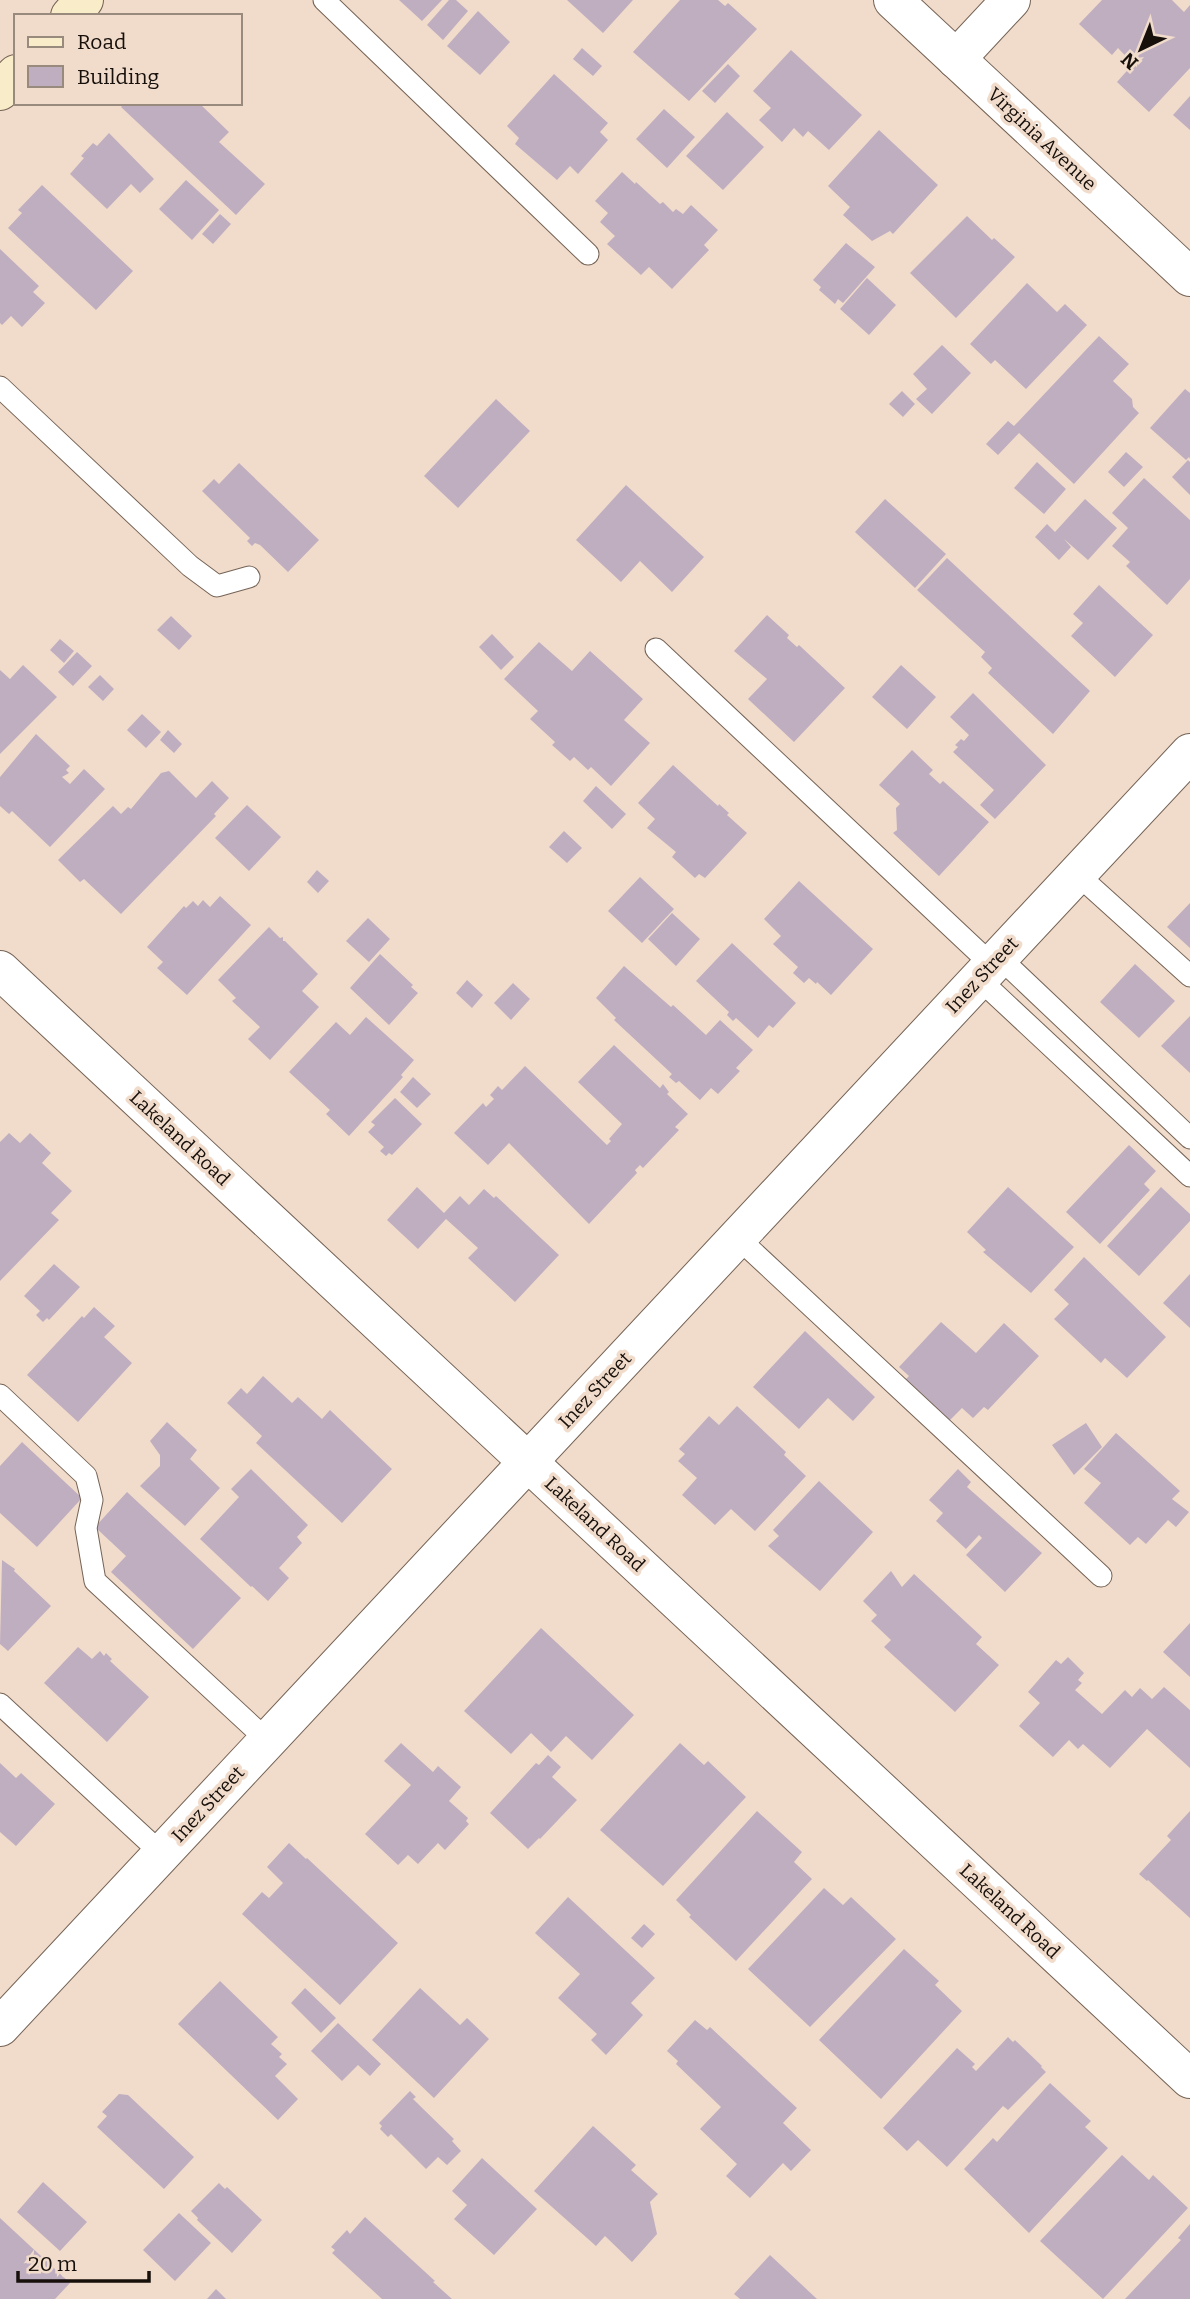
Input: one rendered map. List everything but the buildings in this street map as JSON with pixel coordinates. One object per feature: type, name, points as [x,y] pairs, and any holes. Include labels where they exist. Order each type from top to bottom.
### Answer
[{"type":"street","points":[[72,14],[85,0]]},
{"type":"street","name":"Virginia Avenue","points":[[893,0],[1190,277]]},
{"type":"street","points":[[956,59],[1011,0]]},
{"type":"street","name":"Inez Street","points":[[1,2025],[1190,753]]},
{"type":"street","name":"Lakeland Road","points":[[0,970],[1190,2079]]},
{"type":"lane","points":[[324,0],[588,254]]},
{"type":"lane","points":[[0,387],[190,566],[217,586],[249,577]]},
{"type":"lane","points":[[656,649],[990,967],[1190,1176]]},
{"type":"lane","points":[[1077,874],[1190,976]]},
{"type":"lane","points":[[990,967],[1190,1138]]},
{"type":"lane","points":[[737,1237],[1101,1576]]},
{"type":"lane","points":[[0,1395],[86,1476],[92,1500],[86,1528],[95,1581],[268,1741]]},
{"type":"lane","points":[[0,1704],[162,1854]]}]
